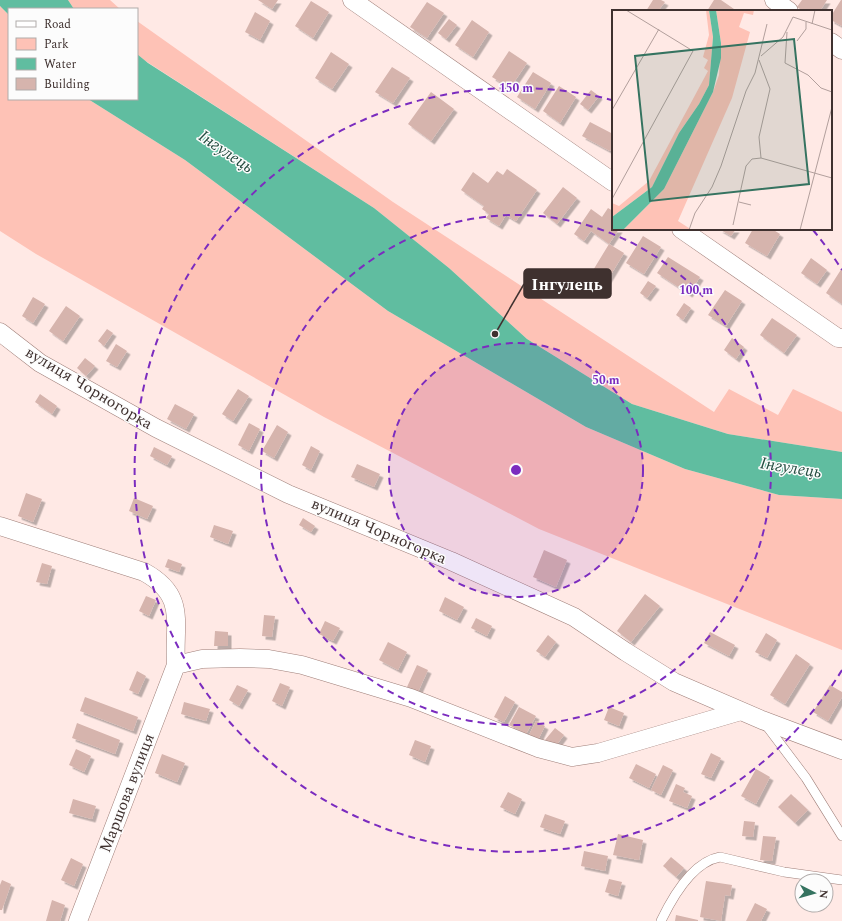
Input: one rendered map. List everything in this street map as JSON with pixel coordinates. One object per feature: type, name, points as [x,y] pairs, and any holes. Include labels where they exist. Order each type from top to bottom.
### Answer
[{"type":"street","points":[[352,0],[612,181]]},
{"type":"street","points":[[774,0],[788,10]]},
{"type":"street","points":[[832,43],[842,50]]},
{"type":"street","points":[[682,230],[838,338],[842,338]]},
{"type":"street","name":"вулиця Чорногорка","points":[[0,332],[40,363],[156,428],[288,494],[451,561],[574,617],[674,682],[762,720],[842,750]]},
{"type":"street","points":[[0,526],[126,566],[159,580],[170,593],[176,610],[176,665],[202,659],[240,658],[269,659],[302,665],[411,698],[538,748],[572,757],[598,753],[741,711]]},
{"type":"street","name":"Маршова вулиця","points":[[78,921],[176,665]]},
{"type":"lane","points":[[762,720],[785,748],[806,778],[842,836]]},
{"type":"lane","points":[[661,921],[669,905],[692,873],[710,859],[720,857],[784,872],[842,880]]},
{"type":"green space","points":[[68,0],[110,0],[119,8],[73,8]]},
{"type":"green space","points":[[0,6],[8,14],[8,100],[90,100],[185,160],[388,311],[586,427],[685,469],[779,495],[842,499],[842,650],[539,529],[324,417],[36,254],[0,231]]},
{"type":"green space","points":[[138,22],[393,202],[714,412],[729,389],[778,415],[793,389],[842,412],[842,452],[728,434],[632,404],[527,339],[449,268],[374,208],[138,55]]},
{"type":"water","points":[[0,0],[68,0],[73,8],[8,8],[8,14],[0,6]]},
{"type":"water","points":[[138,55],[148,63],[374,208],[449,268],[527,339],[632,404],[728,434],[842,452],[842,499],[779,495],[685,469],[586,427],[388,311],[185,160],[90,100],[138,100]]},
{"type":"building","points":[[258,0],[278,0],[272,9]]},
{"type":"building","points":[[653,0],[661,0],[665,2],[659,10],[647,10]]},
{"type":"building","points":[[714,0],[721,0],[734,9],[733,10],[708,10]]},
{"type":"building","points":[[802,0],[827,0],[821,10],[802,10],[797,7]]},
{"type":"building","points":[[842,0],[842,26],[832,21],[832,14]]},
{"type":"building","points":[[311,1],[329,12],[313,38],[295,26]]},
{"type":"building","points":[[427,2],[444,13],[427,38],[410,27]]},
{"type":"building","points":[[255,12],[270,21],[260,40],[245,32]]},
{"type":"building","points":[[449,19],[457,25],[446,39],[438,33]]},
{"type":"building","points":[[472,20],[489,32],[473,57],[455,45]]},
{"type":"building","points":[[509,51],[527,63],[510,88],[492,77]]},
{"type":"building","points":[[331,52],[349,64],[332,89],[315,78]]},
{"type":"building","points":[[392,67],[410,78],[393,103],[375,92]]},
{"type":"building","points":[[533,72],[551,83],[535,109],[517,97]]},
{"type":"building","points":[[559,86],[576,97],[560,123],[543,111]]},
{"type":"building","points":[[591,90],[599,96],[588,110],[580,104]]},
{"type":"building","points":[[431,92],[454,109],[431,141],[408,124]]},
{"type":"building","points":[[590,122],[612,133],[612,148],[610,151],[582,136]]},
{"type":"building","points":[[507,169],[537,190],[516,221],[506,215],[499,226],[486,218],[489,214],[482,209],[484,206],[461,190],[473,172],[488,183],[497,171],[503,175]]},
{"type":"building","points":[[563,187],[577,198],[557,224],[543,213]]},
{"type":"building","points":[[608,208],[612,210],[612,230],[618,230],[609,244],[591,231],[584,241],[574,234],[591,209],[602,217]]},
{"type":"building","points":[[721,230],[735,230],[731,236]]},
{"type":"building","points":[[752,230],[774,230],[780,234],[767,256],[745,243]]},
{"type":"building","points":[[643,236],[661,247],[644,274],[626,263]]},
{"type":"building","points":[[609,244],[624,253],[607,281],[592,272]]},
{"type":"building","points":[[668,257],[700,277],[689,294],[657,273]]},
{"type":"building","points":[[811,258],[827,270],[817,284],[801,273]]},
{"type":"building","points":[[842,268],[842,304],[826,293]]},
{"type":"building","points":[[648,281],[656,286],[647,298],[640,293]]},
{"type":"building","points":[[725,290],[742,301],[726,326],[708,315]]},
{"type":"building","points":[[33,297],[45,304],[33,323],[22,316]]},
{"type":"building","points":[[684,303],[691,308],[683,320],[676,315]]},
{"type":"building","points":[[66,306],[80,316],[63,341],[49,331]]},
{"type":"building","points":[[772,318],[797,335],[784,353],[760,335]]},
{"type":"building","points":[[107,329],[113,333],[104,346],[98,341]]},
{"type":"building","points":[[732,338],[744,347],[736,359],[724,350]]},
{"type":"building","points":[[116,344],[127,351],[117,367],[106,361]]},
{"type":"building","points":[[85,358],[95,366],[86,376],[77,368]]},
{"type":"building","points":[[238,389],[249,396],[233,421],[222,414]]},
{"type":"building","points":[[40,394],[57,406],[52,414],[35,402]]},
{"type":"building","points":[[175,404],[194,414],[186,429],[167,419]]},
{"type":"building","points":[[249,423],[260,429],[249,451],[238,445]]},
{"type":"building","points":[[277,425],[288,432],[274,458],[262,451]]},
{"type":"building","points":[[311,446],[320,451],[311,470],[302,465]]},
{"type":"building","points":[[154,447],[172,456],[167,465],[150,456]]},
{"type":"building","points":[[357,464],[380,474],[374,487],[351,477]]},
{"type":"building","points":[[26,493],[42,499],[33,522],[18,516]]},
{"type":"building","points":[[134,498],[153,506],[147,519],[129,511]]},
{"type":"building","points":[[303,518],[315,526],[311,532],[299,525]]},
{"type":"building","points":[[214,525],[233,531],[228,544],[210,537]]},
{"type":"building","points":[[544,550],[567,560],[556,587],[533,577]]},
{"type":"building","points":[[168,559],[182,564],[179,572],[165,567]]},
{"type":"building","points":[[42,563],[52,566],[47,584],[36,582]]},
{"type":"building","points":[[645,594],[660,606],[631,642],[617,631]]},
{"type":"building","points":[[146,596],[156,600],[149,616],[139,611]]},
{"type":"building","points":[[445,597],[464,607],[457,620],[439,611]]},
{"type":"building","points":[[264,615],[275,616],[272,637],[262,636]]},
{"type":"building","points":[[476,618],[492,626],[487,636],[471,628]]},
{"type":"building","points":[[325,621],[340,628],[333,641],[319,634]]},
{"type":"building","points":[[215,631],[228,632],[228,646],[214,646]]},
{"type":"building","points":[[710,632],[735,645],[729,656],[704,643]]},
{"type":"building","points":[[766,633],[777,640],[767,658],[755,652]]},
{"type":"building","points":[[548,635],[556,642],[545,657],[536,651]]},
{"type":"building","points":[[388,642],[407,652],[398,670],[379,660]]},
{"type":"building","points":[[796,654],[810,664],[785,704],[770,695]]},
{"type":"building","points":[[417,665],[428,670],[418,692],[407,687]]},
{"type":"building","points":[[137,671],[146,676],[138,694],[129,690]]},
{"type":"building","points":[[280,683],[290,687],[282,706],[272,701]]},
{"type":"building","points":[[237,685],[248,690],[239,706],[229,700]]},
{"type":"building","points":[[830,685],[842,692],[842,697],[828,721],[813,712]]},
{"type":"building","points":[[505,696],[515,702],[504,722],[494,717]]},
{"type":"building","points":[[85,697],[138,717],[133,731],[80,711]]},
{"type":"building","points":[[184,702],[210,709],[206,721],[181,714]]},
{"type":"building","points":[[519,707],[536,716],[526,734],[509,725]]},
{"type":"building","points":[[609,707],[624,713],[619,726],[604,720]]},
{"type":"building","points":[[536,721],[545,726],[538,740],[529,735]]},
{"type":"building","points":[[77,723],[120,740],[115,754],[72,738]]},
{"type":"building","points":[[555,728],[564,735],[555,747],[545,740]]},
{"type":"building","points":[[415,740],[431,746],[425,762],[409,755]]},
{"type":"building","points":[[76,749],[91,756],[84,772],[69,765]]},
{"type":"building","points":[[711,753],[721,758],[711,778],[701,774]]},
{"type":"building","points":[[162,754],[185,763],[177,782],[155,773]]},
{"type":"building","points":[[636,764],[656,774],[649,788],[629,778]]},
{"type":"building","points":[[663,765],[673,770],[661,795],[651,790]]},
{"type":"building","points":[[756,769],[770,777],[756,804],[741,796]]},
{"type":"building","points":[[676,784],[685,788],[683,792],[692,796],[687,808],[669,801]]},
{"type":"building","points":[[508,792],[522,799],[515,814],[500,807]]},
{"type":"building","points":[[791,794],[808,810],[795,823],[778,807]]},
{"type":"building","points":[[73,799],[96,806],[92,819],[69,813]]},
{"type":"building","points":[[545,814],[565,821],[560,834],[540,827]]},
{"type":"building","points":[[744,821],[755,822],[753,837],[742,836]]},
{"type":"building","points":[[618,834],[643,840],[639,860],[613,855]]},
{"type":"building","points":[[763,836],[776,837],[772,861],[760,860]]},
{"type":"building","points":[[584,851],[608,856],[605,871],[581,866]]},
{"type":"building","points":[[671,857],[684,868],[676,877],[663,866]]},
{"type":"building","points":[[71,858],[83,864],[74,886],[61,880]]},
{"type":"building","points":[[609,879],[622,882],[618,896],[605,892]]},
{"type":"building","points":[[2,880],[11,884],[2,910],[0,910],[0,885]]},
{"type":"building","points":[[706,881],[732,885],[730,896],[725,895],[721,921],[700,917]]},
{"type":"building","points":[[52,900],[65,905],[60,921],[46,921]]},
{"type":"building","points":[[755,903],[767,909],[761,921],[746,921]]},
{"type":"building","points":[[676,915],[698,920],[698,921],[675,921]]},
{"type":"place","name":"Інгулець","points":[[495,334]]}]
